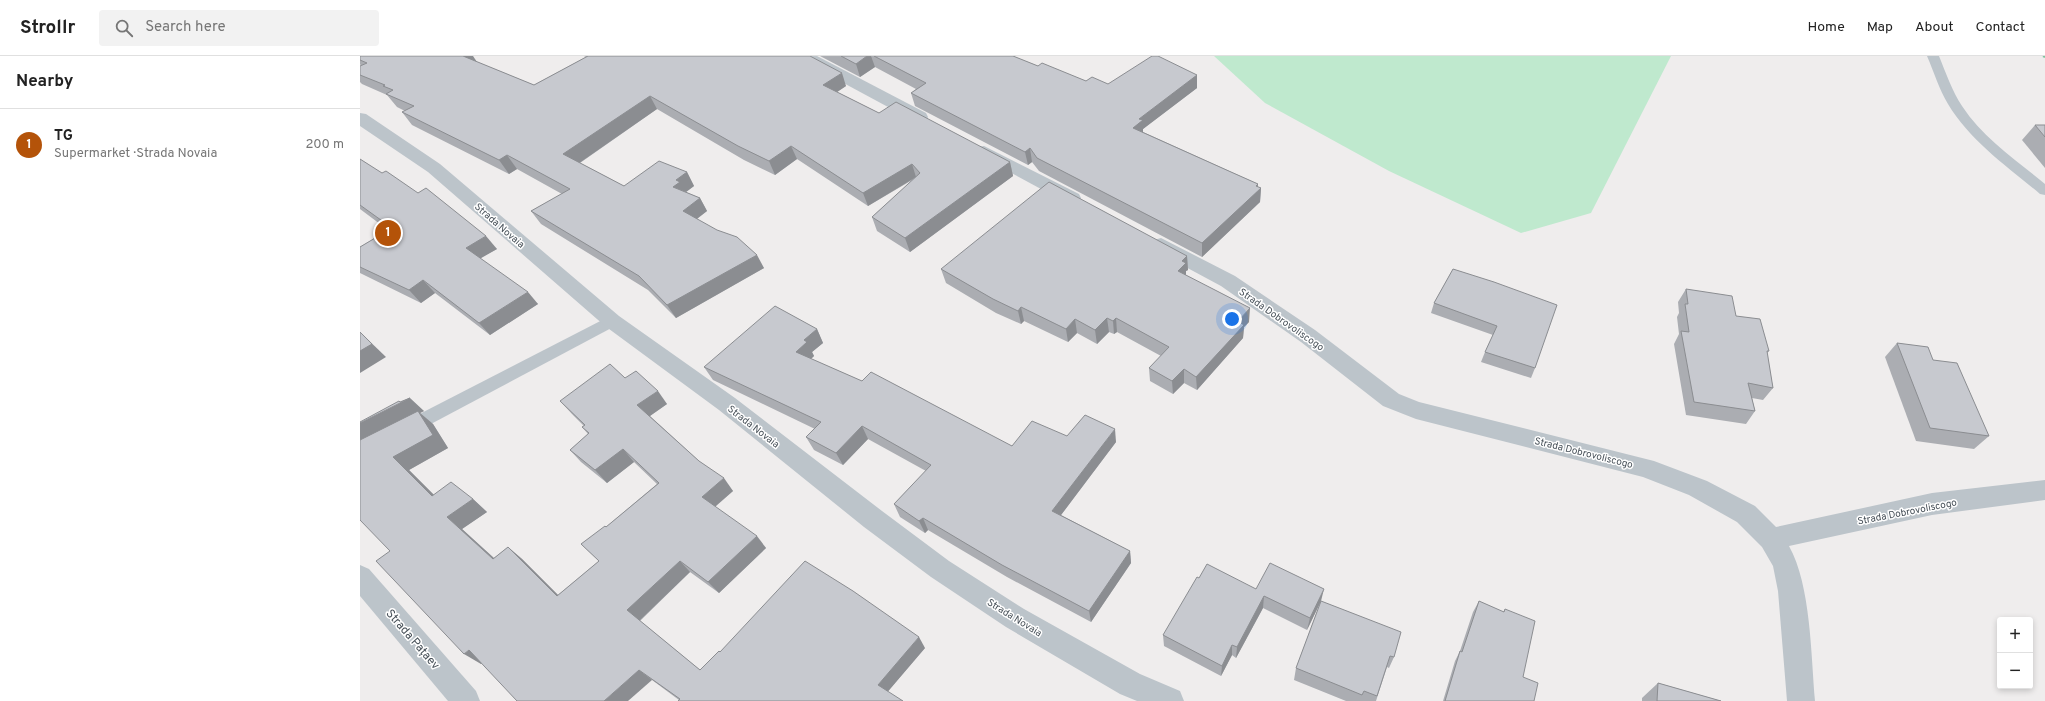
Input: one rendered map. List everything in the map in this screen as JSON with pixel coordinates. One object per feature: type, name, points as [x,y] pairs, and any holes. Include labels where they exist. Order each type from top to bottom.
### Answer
[{"type":"street","points":[[804,56],[939,127]]},
{"type":"street","name":"Strada Novaia","points":[[360,118],[434,168],[612,321],[728,404],[873,519],[940,568],[1015,618],[1130,684],[1170,701]]},
{"type":"street","points":[[967,142],[1087,206]]},
{"type":"street","name":"Strada Dobrovoliscogo","points":[[1143,236],[1228,281],[1308,336],[1391,400],[1416,410],[1646,468],[1698,488],[1746,514],[1771,539],[1785,564],[1790,591],[1801,701]]},
{"type":"street","name":"Strada Dobrovoliscogo","points":[[1771,539],[1932,504],[2045,490]]},
{"type":"street","name":"Strada Pațaev","points":[[360,578],[466,701]]},
{"type":"lane","points":[[1933,56],[1948,91],[1959,111],[1977,131],[2045,191]]},
{"type":"lane","points":[[393,436],[612,321]]},
{"type":"green space","points":[[1214,56],[1671,56],[1591,213],[1521,233],[1389,171],[1265,103]]},
{"type":"building","points":[[360,56],[463,56],[534,85],[588,56],[810,56],[842,73],[823,85],[879,113],[896,102],[1010,162],[905,238],[872,217],[920,173],[912,164],[863,193],[791,146],[769,161],[738,146],[650,96],[563,154],[624,186],[659,161],[687,172],[676,180],[680,182],[673,187],[700,198],[683,211],[717,230],[737,237],[757,255],[667,305],[639,276],[531,211],[570,189],[507,155],[499,160],[402,112],[414,106],[386,94],[393,90],[383,86],[385,85],[360,75],[360,66],[367,63],[360,60]]},
{"type":"building","points":[[841,56],[867,56],[856,64]]},
{"type":"building","points":[[874,56],[1013,56],[1038,66],[1042,63],[1086,81],[1092,77],[1108,84],[1152,56],[1158,56],[1197,75],[1139,119],[1143,120],[1133,128],[1258,184],[1256,186],[1261,188],[1202,243],[1037,158],[1030,148],[1025,152],[911,93],[926,83]]},
{"type":"building","points":[[2035,125],[2045,125],[2045,137]]},
{"type":"building","points":[[360,159],[382,173],[386,171],[418,193],[426,188],[486,236],[466,248],[528,292],[479,323],[423,280],[409,290],[360,267],[360,247],[392,228],[360,205]]},
{"type":"building","points":[[1049,182],[1187,256],[1182,261],[1186,263],[1178,271],[1250,308],[1238,321],[1244,325],[1196,377],[1184,369],[1172,381],[1149,368],[1169,347],[1116,318],[1113,321],[1107,318],[1095,330],[1075,319],[1066,329],[1021,307],[1018,311],[993,299],[941,269]]},
{"type":"building","points":[[1453,269],[1557,305],[1535,368],[1485,352],[1497,326],[1434,303]]},
{"type":"building","points":[[1686,289],[1732,296],[1736,316],[1760,319],[1769,351],[1767,351],[1773,388],[1748,383],[1755,411],[1694,402],[1681,331],[1689,332],[1685,304],[1688,304]]},
{"type":"building","points":[[775,306],[817,329],[804,340],[807,342],[796,352],[862,381],[871,372],[1012,446],[1032,421],[1067,436],[1085,415],[1115,429],[1052,511],[1130,551],[1089,611],[1002,565],[923,518],[919,521],[894,504],[931,465],[862,426],[836,453],[806,437],[821,422],[704,367]]},
{"type":"building","points":[[360,332],[372,344],[360,351]]},
{"type":"building","points":[[1897,343],[1928,347],[1933,360],[1957,363],[1989,436],[1930,428]]},
{"type":"building","points":[[610,364],[625,378],[636,371],[658,391],[637,405],[699,461],[724,478],[702,497],[757,536],[708,582],[680,561],[627,610],[700,670],[719,651],[720,652],[805,561],[853,591],[919,637],[878,685],[903,701],[678,701],[680,699],[639,670],[604,701],[517,701],[469,650],[464,654],[376,561],[390,551],[360,520],[360,440],[418,411],[433,435],[393,457],[432,496],[451,482],[473,499],[447,517],[493,559],[508,547],[557,596],[599,561],[581,544],[605,526],[606,527],[659,483],[623,449],[595,470],[570,450],[589,433],[582,427],[585,425],[560,401]]},
{"type":"building","points":[[410,398],[360,423],[399,401],[400,402]]},
{"type":"building","points":[[1270,563],[1324,589],[1310,618],[1264,596],[1237,647],[1232,645],[1222,666],[1163,635],[1197,577],[1199,578],[1207,564],[1256,589]]},
{"type":"building","points":[[1321,601],[1401,632],[1394,657],[1390,656],[1377,696],[1364,691],[1362,695],[1296,668]]},
{"type":"building","points":[[1479,601],[1504,612],[1505,609],[1535,621],[1523,677],[1538,683],[1534,701],[1445,701],[1460,651],[1462,652]]},
{"type":"building","points":[[1658,683],[1721,701],[1657,701]]},
{"type":"place","name":"TG","points":[[388,233]]}]
